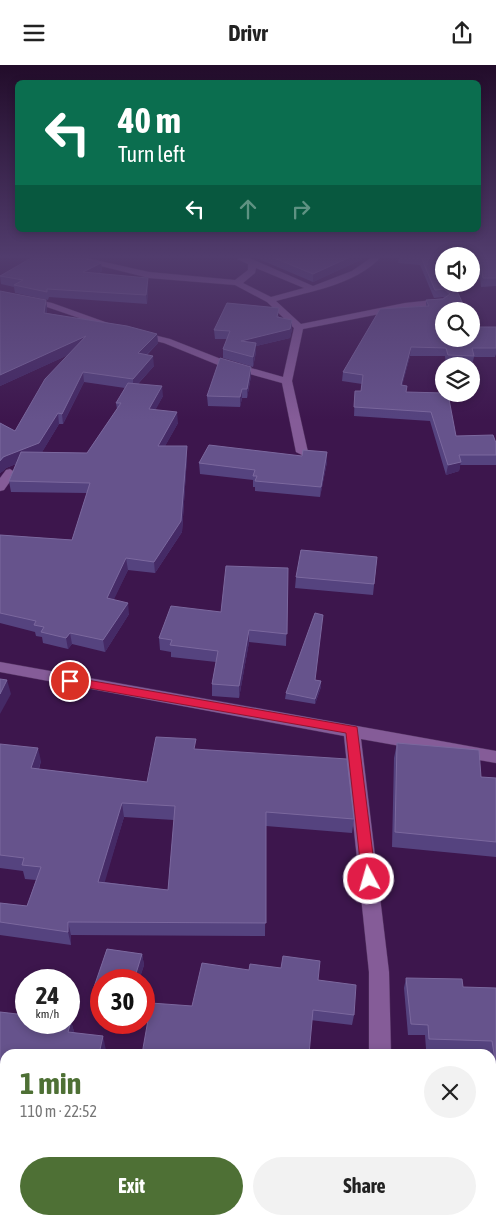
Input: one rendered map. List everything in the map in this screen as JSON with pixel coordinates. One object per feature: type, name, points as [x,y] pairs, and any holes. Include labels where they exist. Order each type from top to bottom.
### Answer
[{"type":"street","points":[[68,311],[128,331],[166,341],[222,363],[288,381]]},
{"type":"street","points":[[281,311],[298,327]]},
{"type":"street","points":[[298,327],[379,311]]},
{"type":"street","points":[[298,327],[295,352],[288,381],[302,452]]},
{"type":"street","points":[[0,487],[10,473]]},
{"type":"street","points":[[0,667],[122,691],[352,730],[496,757]]},
{"type":"street","points":[[352,730],[380,972],[380,1049]]},
{"type":"building","points":[[0,311],[44,311],[44,313],[127,326],[157,334],[138,353],[153,356],[133,379],[83,372],[62,414],[58,413],[39,443],[3,457],[0,461],[0,423],[15,431],[45,379],[86,336],[0,375]]},
{"type":"building","points":[[223,311],[278,311],[277,317],[292,320],[290,329],[241,341],[256,343],[253,357],[223,349],[230,331],[214,330]]},
{"type":"building","points":[[379,311],[435,311],[435,347],[480,347],[480,327],[496,327],[496,348],[472,348],[474,356],[448,355],[446,348],[411,347],[401,385],[407,386],[406,392],[435,393],[435,402],[450,402],[456,436],[493,435],[496,443],[496,455],[459,455],[461,462],[448,465],[431,412],[354,407],[355,391],[361,391],[363,375],[343,372]]},
{"type":"building","points":[[220,358],[251,367],[247,389],[242,389],[240,397],[207,396]]},
{"type":"building","points":[[128,383],[162,386],[149,409],[177,412],[158,446],[187,446],[181,521],[154,562],[126,558],[107,598],[128,603],[103,640],[70,633],[66,638],[41,632],[44,627],[34,625],[36,621],[0,613],[0,535],[72,540],[90,483],[9,481],[21,452],[87,453],[121,403],[116,403]]},
{"type":"building","points":[[209,445],[302,456],[303,450],[327,452],[321,487],[255,481],[257,476],[253,476],[255,470],[199,463]]},
{"type":"building","points":[[301,550],[377,557],[374,584],[296,577]]},
{"type":"building","points":[[226,566],[288,568],[287,634],[249,630],[239,686],[212,684],[218,651],[170,645],[172,640],[159,638],[171,606],[221,612]]},
{"type":"building","points":[[315,613],[323,615],[315,680],[321,681],[315,699],[286,693]]},
{"type":"building","points":[[0,679],[7,680],[0,694]]},
{"type":"building","points":[[156,737],[196,739],[194,749],[347,759],[354,819],[266,812],[266,923],[68,922],[68,932],[0,922],[0,903],[27,906],[41,867],[22,865],[24,858],[0,855],[0,744],[38,748],[31,768],[147,782]],"holes":[[[122,803],[175,806],[168,890],[98,882]]]},
{"type":"building","points":[[397,743],[479,750],[481,777],[496,778],[496,842],[395,832]]},
{"type":"building","points":[[107,949],[142,954],[137,969],[100,969]]},
{"type":"building","points":[[283,956],[320,961],[318,980],[356,985],[354,1015],[313,1010],[309,1049],[143,1049],[146,1034],[155,1034],[155,1003],[192,1006],[202,963],[249,970],[250,964],[281,968]]},
{"type":"building","points":[[406,978],[462,979],[463,987],[496,988],[496,1049],[493,1049],[492,1041],[429,1039],[428,1025],[411,1024]]},
{"type":"building","points":[[0,1012],[15,1014],[15,1034],[80,1033],[103,1036],[100,1049],[0,1049]]},
{"type":"route","points":[[70,681],[352,730],[369,879]]}]
